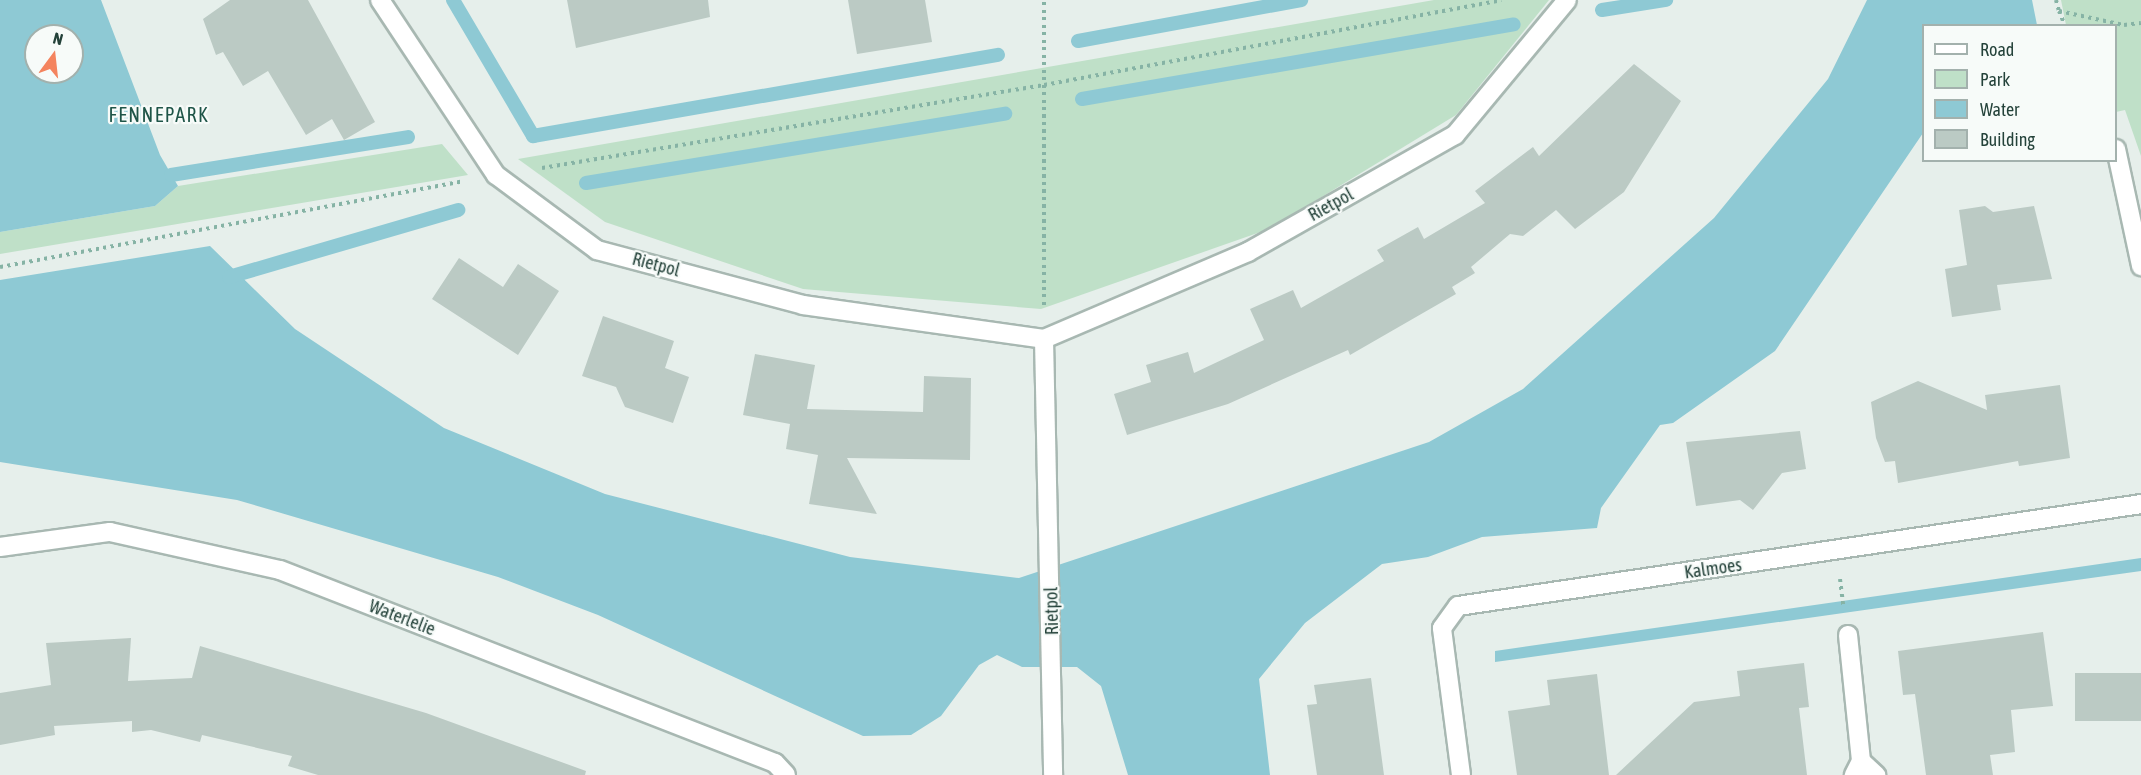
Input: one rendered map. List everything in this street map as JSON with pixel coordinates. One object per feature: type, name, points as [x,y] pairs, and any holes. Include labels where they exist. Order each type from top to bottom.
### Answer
[{"type":"street","name":"Rietpol","points":[[380,0],[496,175],[597,249],[803,305],[1044,339],[1248,252],[1455,135],[1567,0]]},
{"type":"street","points":[[2117,154],[2141,266]]},
{"type":"street","name":"Rietpol","points":[[1044,339],[1053,671],[1053,775]]},
{"type":"street","name":"Kalmoes","points":[[1461,775],[1442,628],[1458,606],[1836,552],[2141,504]]},
{"type":"street","name":"Waterlelie","points":[[0,547],[110,532],[280,570],[775,763],[786,775]]},
{"type":"street","points":[[1848,635],[1858,768],[1876,775]]},
{"type":"path","points":[[1044,0],[1044,339]]},
{"type":"path","points":[[1044,85],[1501,0]]},
{"type":"path","points":[[2056,0],[2064,24]]},
{"type":"path","points":[[2059,11],[2124,25],[2141,23]]},
{"type":"path","points":[[1836,552],[1848,635]]},
{"type":"green space","points":[[1434,0],[1549,0],[1456,115],[1269,229],[1041,309],[803,289],[605,222],[518,159]]},
{"type":"green space","points":[[2061,0],[2141,0],[2141,156],[2125,110],[2117,112],[2117,24],[2066,24]]},
{"type":"green space","points":[[442,144],[468,175],[0,254],[0,232],[155,206],[178,186]]},
{"type":"water","points":[[0,0],[101,0],[160,155],[178,186],[155,206],[0,232]]},
{"type":"water","points":[[1867,0],[2032,0],[2037,24],[1922,24],[1922,134],[1775,351],[1673,423],[1660,425],[1601,508],[1597,528],[1482,537],[1428,557],[1382,564],[1305,623],[1259,679],[1270,775],[1128,775],[1101,686],[1077,667],[1022,667],[997,655],[979,665],[941,716],[911,735],[863,736],[598,615],[498,577],[237,500],[0,462],[0,280],[210,246],[295,329],[444,428],[605,494],[850,557],[1019,578],[1429,442],[1523,389],[1714,218],[1828,79]]},
{"type":"water","points":[[2141,558],[2141,571],[1495,662],[1495,651]]},
{"type":"building","points":[[230,0],[308,0],[375,122],[344,140],[332,119],[306,135],[268,71],[243,86],[223,52],[216,55],[203,19]]},
{"type":"building","points":[[567,0],[708,0],[710,17],[576,48]]},
{"type":"building","points":[[848,0],[925,0],[932,42],[857,54]]},
{"type":"building","points":[[1634,64],[1681,101],[1624,192],[1575,229],[1556,210],[1523,236],[1510,234],[1471,267],[1475,273],[1452,287],[1456,294],[1350,355],[1348,350],[1228,404],[1127,435],[1114,394],[1151,382],[1146,365],[1188,352],[1194,373],[1264,340],[1250,309],[1293,290],[1301,308],[1384,261],[1377,250],[1418,227],[1424,239],[1485,203],[1475,191],[1533,147],[1539,156]]},
{"type":"building","points":[[1985,206],[1993,212],[2034,206],[2052,279],[1997,285],[2001,310],[1952,317],[1945,269],[1967,265],[1959,210]]},
{"type":"building","points":[[459,258],[503,287],[518,264],[559,291],[518,355],[432,299]]},
{"type":"building","points":[[603,316],[674,341],[665,368],[689,377],[673,423],[625,407],[616,387],[582,376]]},
{"type":"building","points":[[755,354],[815,365],[807,409],[923,412],[924,376],[971,378],[970,460],[847,458],[877,514],[809,504],[818,455],[786,449],[790,424],[743,415]]},
{"type":"building","points":[[1918,381],[1987,410],[1985,395],[2060,385],[2070,458],[2019,466],[2018,461],[1898,483],[1895,461],[1885,462],[1876,438],[1871,402]]},
{"type":"building","points":[[1800,431],[1806,469],[1782,473],[1753,510],[1740,500],[1696,506],[1686,442]]},
{"type":"building","points":[[2043,632],[2053,706],[2011,710],[2015,752],[1990,755],[1993,775],[1926,775],[1915,694],[1903,695],[1898,651]]},
{"type":"building","points":[[131,638],[128,681],[192,678],[200,646],[426,713],[586,771],[585,775],[318,775],[288,766],[292,756],[202,735],[200,742],[151,730],[132,732],[132,721],[54,726],[55,735],[0,745],[0,693],[51,685],[46,643]]},
{"type":"building","points":[[1804,663],[1809,707],[1799,708],[1807,775],[1616,775],[1694,702],[1740,696],[1737,671]]},
{"type":"building","points":[[2075,673],[2141,673],[2141,721],[2075,721]]},
{"type":"building","points":[[1597,674],[1609,775],[1517,775],[1508,711],[1550,705],[1547,680]]},
{"type":"building","points":[[1371,678],[1384,775],[1317,775],[1307,705],[1317,704],[1314,685]]},
{"type":"waterway","points":[[453,0],[533,136],[998,55]]},
{"type":"waterway","points":[[1078,41],[1301,0]]},
{"type":"waterway","points":[[1602,10],[1666,0]]},
{"type":"waterway","points":[[1082,99],[1514,24]]},
{"type":"waterway","points":[[586,183],[1005,114]]},
{"type":"waterway","points":[[171,175],[408,137]]},
{"type":"waterway","points":[[229,277],[458,210]]},
{"type":"district","name":"FENNEPARK","points":[[159,114]]}]
